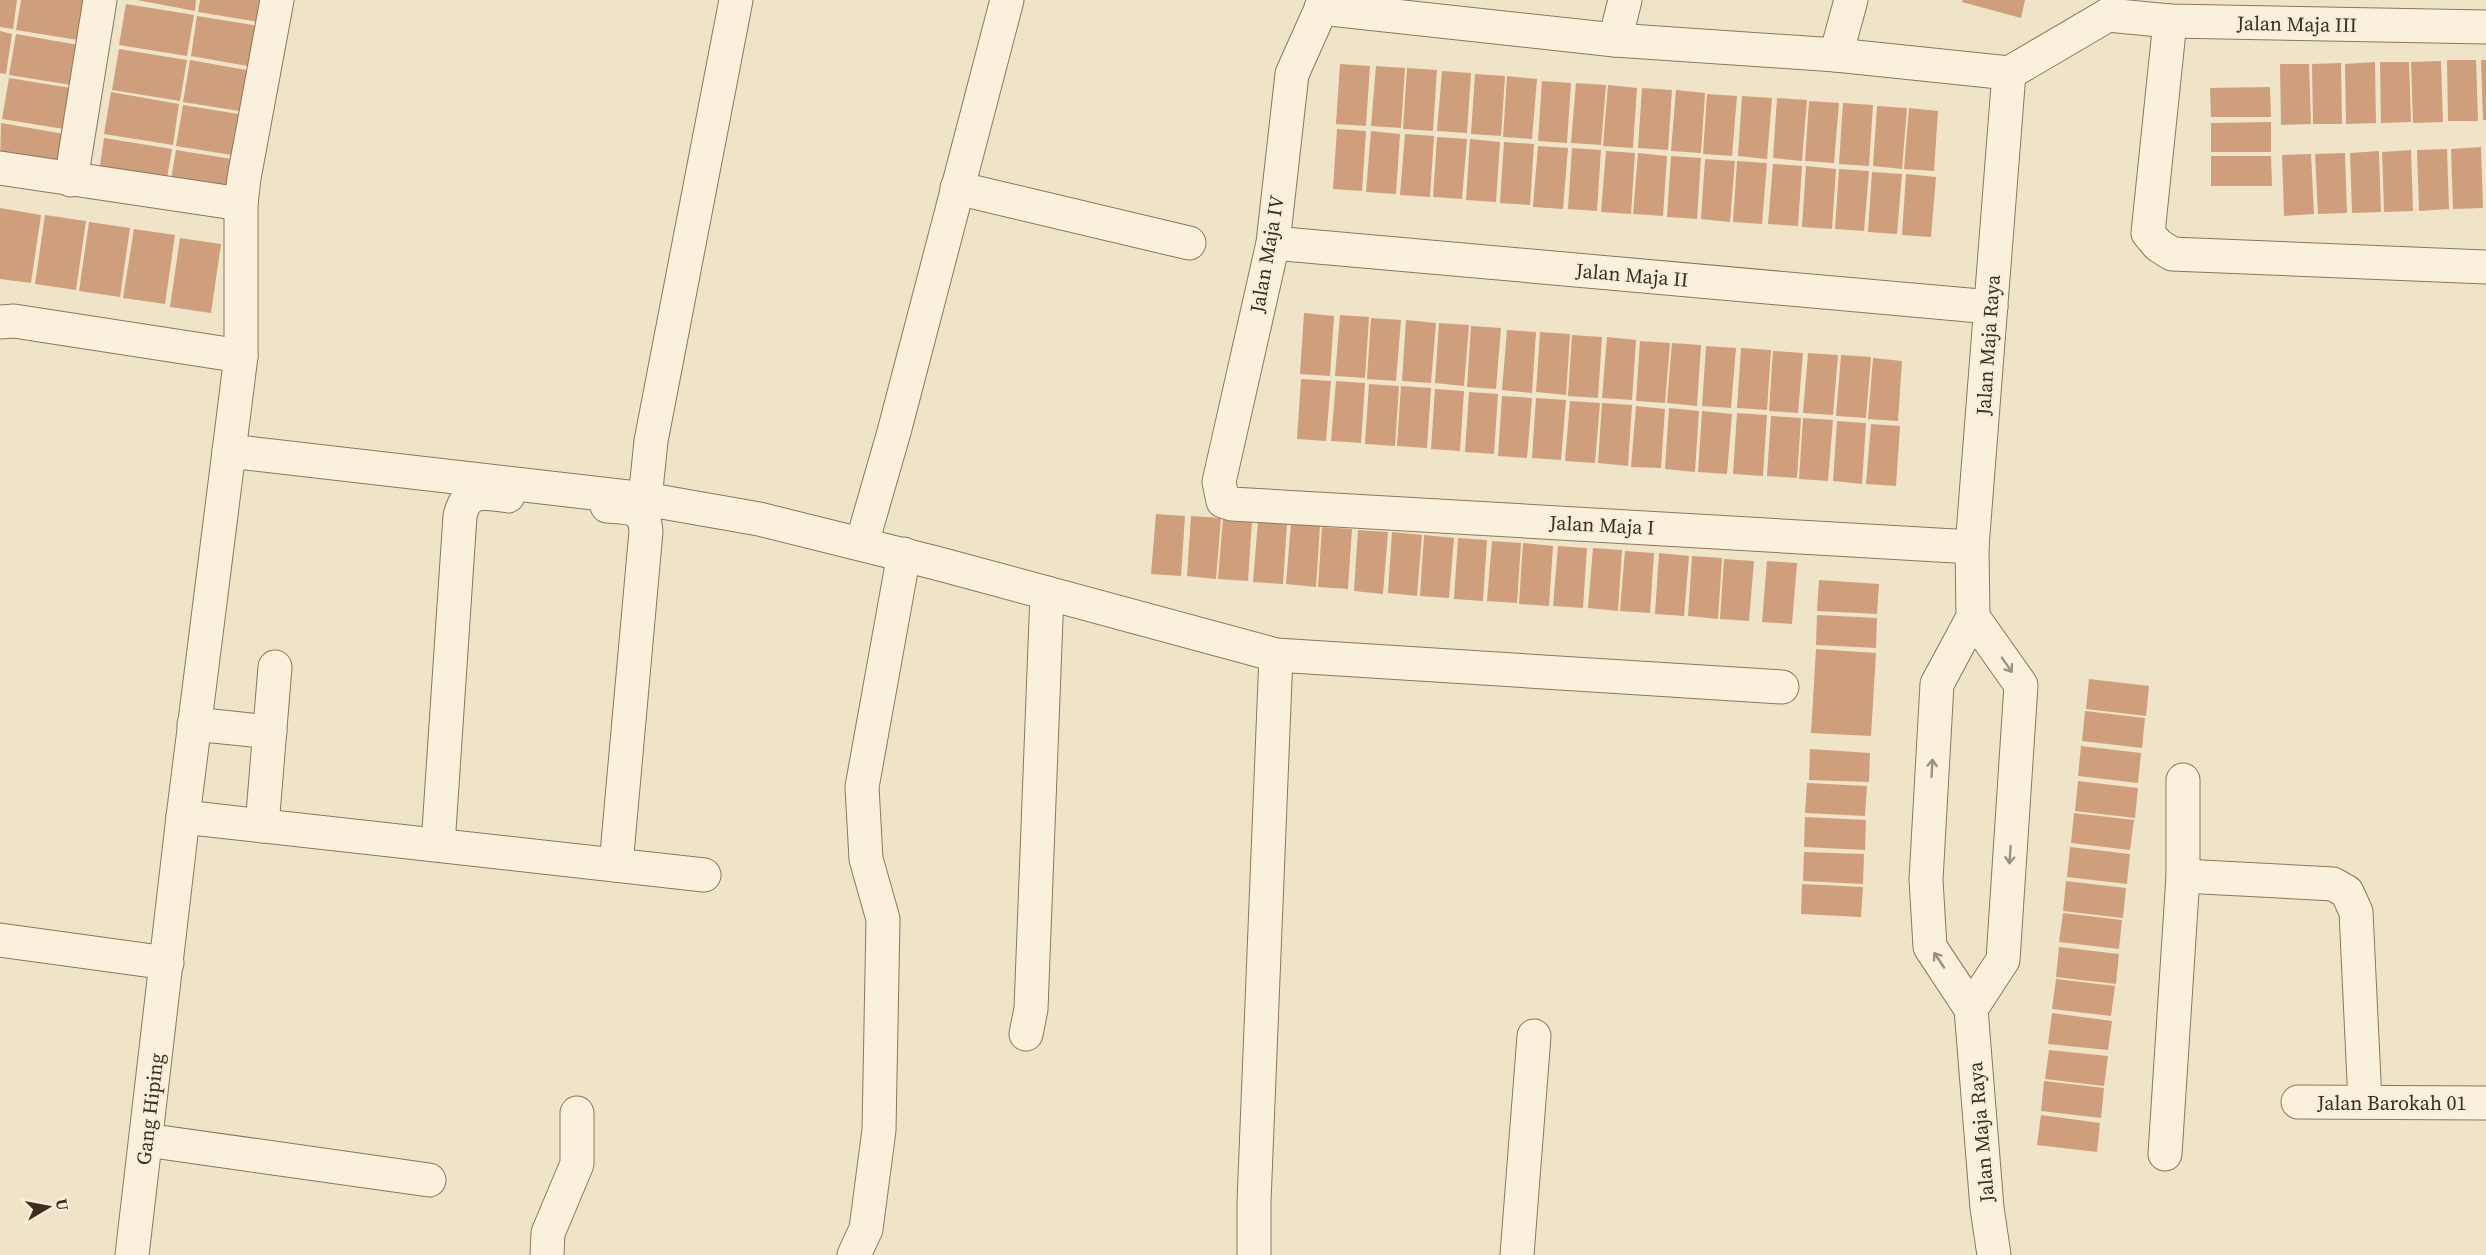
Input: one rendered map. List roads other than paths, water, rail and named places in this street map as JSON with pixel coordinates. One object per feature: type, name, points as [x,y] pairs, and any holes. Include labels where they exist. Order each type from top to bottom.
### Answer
[{"type":"street","points":[[71,180],[100,0]]},
{"type":"street","name":"Gang Hiping","points":[[132,1255],[194,724],[241,356],[241,204],[244,178],[277,0]]},
{"type":"street","points":[[645,499],[651,441],[736,0]]},
{"type":"street","points":[[862,543],[894,432],[1007,0]]},
{"type":"street","points":[[1616,40],[1625,0]]},
{"type":"street","points":[[1836,56],[1851,0]]},
{"type":"street","points":[[1323,4],[1616,40],[1836,56],[2009,73],[2110,7]]},
{"type":"street","name":"Jalan Maja IV","points":[[1232,504],[1223,501],[1219,482],[1273,243],[1292,74],[1323,4]]},
{"type":"street","name":"Jalan Maja III","points":[[2110,7],[2170,21],[2331,12],[2486,27]]},
{"type":"street","points":[[2170,21],[2148,233],[2158,245],[2172,254],[2486,267]]},
{"type":"street","name":"Jalan Maja Raya","points":[[1973,617],[1972,547],[2009,73]]},
{"type":"street","points":[[0,168],[241,204]]},
{"type":"street","points":[[957,188],[1189,243]]},
{"type":"street","name":"Jalan Maja II","points":[[1273,243],[1990,307]]},
{"type":"street","points":[[0,322],[14,321],[241,356]]},
{"type":"street","points":[[229,451],[645,499],[759,519],[862,543],[1276,655],[1782,687]]},
{"type":"street","points":[[438,845],[463,504],[471,496],[481,493],[631,508],[639,512],[645,520],[646,531],[616,865]]},
{"type":"street","name":"Jalan Maja I","points":[[1232,504],[1972,547]]},
{"type":"street","points":[[854,1255],[866,1229],[879,1130],[883,920],[866,859],[862,787],[903,554]]},
{"type":"street","points":[[1026,1034],[1032,997],[1047,592]]},
{"type":"street","points":[[1973,617],[2021,685],[2003,960],[1971,1009],[1930,947],[1926,880],[1937,684],[1973,617]]},
{"type":"street","points":[[1254,1255],[1254,1202],[1276,655]]},
{"type":"street","points":[[262,826],[275,667]]},
{"type":"street","points":[[194,724],[270,732]]},
{"type":"street","points":[[2165,1154],[2183,876],[2183,780]]},
{"type":"street","points":[[183,817],[704,875]]},
{"type":"street","points":[[2183,876],[2332,884],[2348,892],[2356,912],[2365,1102]]},
{"type":"street","points":[[0,940],[167,963]]},
{"type":"street","name":"Jalan Maja Raya","points":[[1971,1009],[1987,1208],[1994,1255]]},
{"type":"street","points":[[1517,1255],[1534,1036]]},
{"type":"street","name":"Jalan Barokah 01","points":[[2298,1102],[2486,1103]]},
{"type":"street","points":[[547,1255],[548,1233],[577,1164],[577,1113]]},
{"type":"street","points":[[146,1140],[429,1180]]}]
